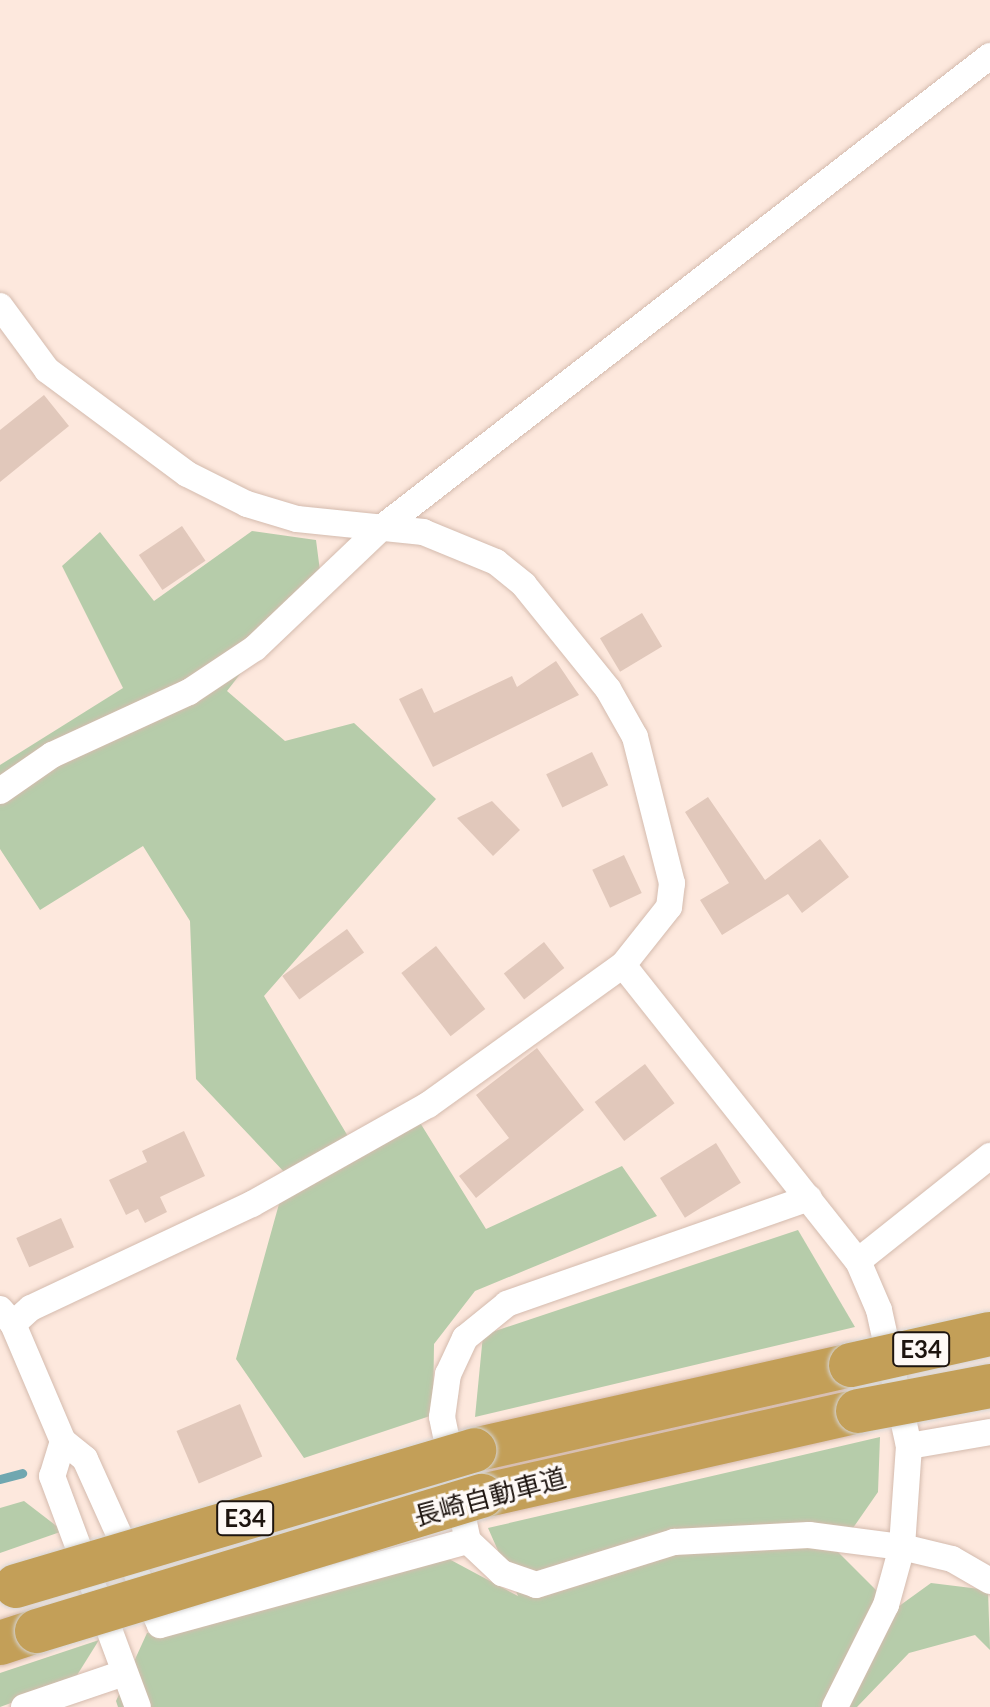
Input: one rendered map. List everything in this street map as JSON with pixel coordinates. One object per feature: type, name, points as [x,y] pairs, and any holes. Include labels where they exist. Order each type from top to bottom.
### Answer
[{"type":"highway","name":"長崎自動車道","points":[[8,1589],[474,1450],[990,1334]]},
{"type":"highway","name":"長崎自動車道","points":[[18,1637],[482,1496],[858,1411],[990,1386]]},
{"type":"street","points":[[0,791],[52,755],[189,692],[255,648],[380,529],[990,56]]},
{"type":"street","points":[[0,306],[47,370],[187,474],[247,504],[297,519],[461,543],[524,585],[608,689],[635,737],[672,883],[669,907],[623,965],[428,1105],[252,1204],[31,1308],[7,1316],[63,1441],[85,1459],[160,1625],[468,1541]]},
{"type":"street","points":[[623,965],[858,1261],[879,1310],[909,1446],[902,1547],[886,1605],[835,1707]]},
{"type":"street","points":[[858,1261],[990,1156]]},
{"type":"street","points":[[809,1198],[507,1304],[465,1338],[448,1374],[442,1417],[468,1541],[502,1573],[536,1585],[674,1542],[809,1535],[902,1547],[952,1559],[990,1581]]},
{"type":"street","points":[[909,1446],[990,1432]]},
{"type":"street","points":[[63,1441],[52,1476],[65,1501],[121,1674],[138,1707]]},
{"type":"street","points":[[24,1707],[121,1674]]},
{"type":"green space","points":[[252,531],[316,540],[320,571],[227,691],[285,741],[354,723],[436,799],[264,996],[352,1143],[414,1113],[486,1229],[622,1166],[657,1216],[475,1291],[434,1344],[433,1415],[304,1458],[236,1359],[287,1175],[196,1079],[190,921],[143,846],[40,910],[0,849],[0,765],[123,688],[62,566],[100,532],[154,601]]},
{"type":"green space","points":[[798,1230],[855,1327],[475,1417],[483,1335]]},
{"type":"green space","points":[[880,1437],[878,1492],[837,1551],[895,1609],[931,1583],[988,1590],[990,1650],[975,1635],[909,1653],[857,1707],[118,1707],[116,1701],[147,1633],[449,1559],[518,1596],[488,1528]]},
{"type":"green space","points":[[24,1501],[63,1531],[0,1553],[0,1508]]},
{"type":"green space","points":[[99,1640],[74,1680],[0,1707],[0,1673]]},
{"type":"building","points":[[44,395],[69,426],[0,482],[0,430]]},
{"type":"building","points":[[182,526],[205,561],[162,590],[139,555]]},
{"type":"building","points":[[642,613],[662,646],[620,672],[600,638]]},
{"type":"building","points":[[556,661],[579,695],[433,767],[399,699],[422,688],[434,713],[512,676],[517,687]]},
{"type":"building","points":[[592,752],[608,785],[562,808],[546,774]]},
{"type":"building","points":[[708,797],[765,880],[820,839],[849,877],[802,913],[788,894],[722,935],[700,900],[729,883],[685,812]]},
{"type":"building","points":[[492,801],[520,830],[493,856],[457,818]]},
{"type":"building","points":[[624,855],[642,893],[610,908],[592,870]]},
{"type":"building","points":[[347,929],[364,952],[299,999],[282,976]]},
{"type":"building","points":[[544,942],[564,968],[524,999],[504,973]]},
{"type":"building","points":[[436,946],[485,1009],[451,1036],[401,973]]},
{"type":"building","points":[[537,1048],[584,1110],[476,1198],[459,1176],[509,1138],[476,1095]]},
{"type":"building","points":[[645,1064],[674,1103],[624,1141],[595,1102]]},
{"type":"building","points":[[184,1131],[205,1176],[160,1197],[167,1212],[145,1223],[138,1209],[126,1215],[109,1180],[147,1162],[142,1151]]},
{"type":"building","points":[[716,1143],[741,1183],[685,1218],[660,1178]]},
{"type":"building","points":[[61,1218],[74,1247],[29,1267],[16,1238]]},
{"type":"building","points":[[240,1404],[262,1456],[199,1483],[176,1431]]},
{"type":"waterway","points":[[0,1479],[22,1473]]}]
